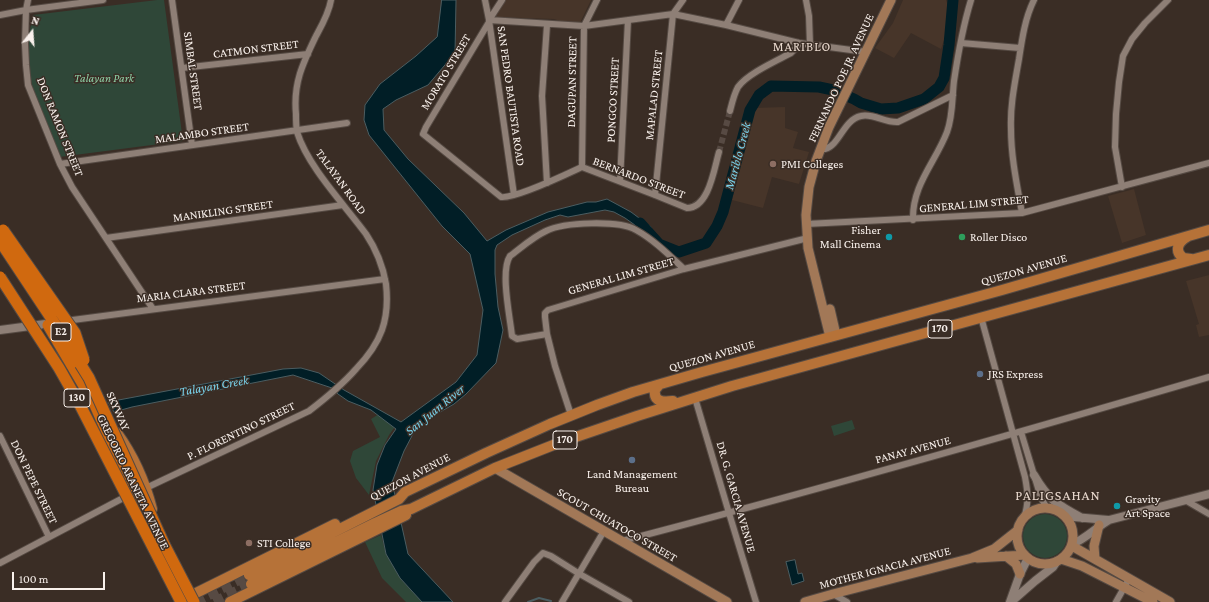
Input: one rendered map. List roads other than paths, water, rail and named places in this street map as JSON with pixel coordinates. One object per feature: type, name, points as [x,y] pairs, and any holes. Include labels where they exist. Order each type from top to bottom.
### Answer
[{"type":"highway","points":[[1,228],[74,333],[83,356],[89,378]]},
{"type":"highway","name":"SKYWAY","points":[[0,241],[61,332],[89,378],[164,544],[196,599]]},
{"type":"highway","points":[[0,253],[48,325],[97,403],[136,498],[154,517]]},
{"type":"highway","name":"E2","points":[[0,277],[59,368],[80,405],[179,602]]},
{"type":"main road","name":"FERNANDO POE JR. AVENUE","points":[[833,336],[808,248],[806,215],[809,187],[821,147],[842,100],[891,0]]},
{"type":"main road","name":"QUEZON AVENUE","points":[[374,518],[400,495],[484,453],[570,415],[597,405],[659,385],[1002,290],[1209,230]]},
{"type":"main road","points":[[1189,236],[1180,241],[1178,252],[1184,258],[1189,260],[1195,258]]},
{"type":"main road","points":[[1161,244],[1167,244],[1174,251],[1173,263],[1167,266]]},
{"type":"main road","name":"GREGORIO ARANETA AVENUE","points":[[0,245],[54,323],[79,363],[97,403],[124,443],[146,488],[154,517]]},
{"type":"main road","name":"170","points":[[374,518],[406,512],[495,468],[561,442],[636,416],[732,386],[1209,255]]},
{"type":"main road","name":"GREGORIO ARANETA AVENUE","points":[[0,272],[36,325],[68,379],[124,497],[179,602]]},
{"type":"main road","points":[[659,385],[654,394],[658,400],[664,402],[700,397]]},
{"type":"main road","name":"GREGORIO ARANETA AVENUE","points":[[106,417],[138,490],[154,517],[196,599]]},
{"type":"main road","name":"SCOUT CHUATOCO STREET","points":[[495,468],[727,602]]},
{"type":"main road","points":[[1047,508],[1063,514],[1072,528],[1073,536],[1072,545],[1067,554],[1059,560],[1048,564],[1040,563],[1026,557],[1018,541],[1018,530],[1024,518],[1034,510],[1047,508]]},
{"type":"main road","points":[[179,602],[196,599],[374,518]]},
{"type":"main road","points":[[250,580],[374,518]]},
{"type":"main road","points":[[230,602],[374,518]]},
{"type":"main road","points":[[1095,559],[1094,546],[1099,526]]},
{"type":"main road","name":"MOTHER IGNACIA AVENUE","points":[[805,602],[972,558],[994,549],[1018,530]]},
{"type":"main road","points":[[1072,545],[1095,559],[1153,602]]},
{"type":"main road","points":[[1006,556],[1016,564],[1020,574]]},
{"type":"main road","name":"MOTHER IGNACIA AVENUE","points":[[972,558],[1006,556],[1026,557]]},
{"type":"main road","points":[[1059,560],[1082,566],[1127,583],[1170,602]]},
{"type":"street","name":"DON RAMON STREET","points":[[28,0],[26,10],[26,65],[28,85],[60,164],[72,187],[153,309]]},
{"type":"street","points":[[0,15],[26,10],[103,0]]},
{"type":"street","name":"SIMBAL STREET","points":[[172,0],[192,145]]},
{"type":"street","name":"TALAYAN ROAD","points":[[331,0],[321,27],[297,79],[294,98],[297,131],[308,157],[367,236],[376,252],[385,279],[387,309],[384,325],[377,344],[364,361],[340,386]]},
{"type":"street","name":"SAN PEDRO BAUTISTA ROAD","points":[[485,0],[514,196]]},
{"type":"street","name":"MORATO STREET","points":[[502,0],[423,134],[501,197],[505,198],[514,196]]},
{"type":"street","name":"DAGUPAN STREET","points":[[582,167],[584,26],[597,0]]},
{"type":"street","name":"MAPALAD STREET","points":[[655,194],[673,14],[683,0]]},
{"type":"street","points":[[726,25],[739,0]]},
{"type":"street","points":[[806,0],[809,16],[810,45]]},
{"type":"street","points":[[913,220],[913,208],[918,189],[947,133],[952,114],[953,95],[961,43],[971,0]]},
{"type":"street","points":[[1022,213],[1014,164],[1011,128],[1012,99],[1020,48],[1027,19],[1034,0]]},
{"type":"street","points":[[1122,187],[1115,147],[1116,108],[1124,56],[1132,39],[1145,23],[1168,0]]},
{"type":"street","points":[[489,21],[584,26],[673,14],[799,43],[866,52]]},
{"type":"street","name":"PONGCO STREET","points":[[620,181],[628,20]]},
{"type":"street","points":[[547,24],[542,96],[547,183]]},
{"type":"street","points":[[730,111],[735,93],[747,78],[791,53],[799,43]]},
{"type":"street","points":[[961,43],[1020,48]]},
{"type":"street","name":"CATMON STREET","points":[[182,68],[308,54]]},
{"type":"street","points":[[821,147],[825,149],[830,147],[846,125],[857,117],[867,115],[890,122],[898,122],[905,120],[953,95]]},
{"type":"street","name":"MALAMBO STREET","points":[[60,164],[347,123]]},
{"type":"street","name":"BERNARDO STREET","points":[[514,196],[582,167],[655,194],[687,208],[696,205],[706,195],[719,152]]},
{"type":"street","name":"GENERAL LIM STREET","points":[[806,224],[913,220],[1022,213],[1209,163]]},
{"type":"street","name":"MANIKLING STREET","points":[[106,238],[343,205]]},
{"type":"street","points":[[547,334],[517,339],[512,336],[505,277],[510,256],[546,231],[553,228],[574,225],[613,223],[628,226],[654,242],[684,269]]},
{"type":"street","name":"GENERAL LIM STREET","points":[[570,415],[547,334],[545,313],[551,308],[684,269],[808,238]]},
{"type":"street","name":"MARIA CLARA STREET","points":[[0,330],[385,279]]},
{"type":"street","points":[[981,317],[1026,477],[1029,496],[1024,518]]},
{"type":"street","name":"PANAY AVENUE","points":[[622,541],[1014,434],[1209,377]]},
{"type":"street","name":"P. FLORENTINO STREET","points":[[146,488],[308,410],[340,386]]},
{"type":"street","name":"DR. G. GARCIA AVENUE","points":[[700,397],[729,513],[756,602]]},
{"type":"street","points":[[1021,432],[1042,502],[1047,508]]},
{"type":"street","name":"DON PEPE STREET","points":[[0,436],[48,537]]},
{"type":"street","points":[[1034,475],[1049,498],[1056,504],[1082,518]]},
{"type":"street","points":[[1072,545],[1109,520],[1209,494]]},
{"type":"street","points":[[0,563],[124,497]]},
{"type":"street","points":[[1185,500],[1209,514]]},
{"type":"street","points":[[1063,514],[1082,518],[1109,520]]},
{"type":"street","points":[[562,602],[604,530]]},
{"type":"street","points":[[504,602],[534,562],[543,554],[551,556],[578,574],[629,602]]},
{"type":"street","points":[[1010,602],[1026,557]]},
{"type":"street","points":[[1010,602],[1053,567],[1059,560]]},
{"type":"street","points":[[1116,602],[1127,583]]},
{"type":"street","points":[[833,594],[847,602]]},
{"type":"water","points":[[442,0],[456,0],[455,53],[428,85],[396,100],[383,109],[384,130],[408,159],[464,213],[487,241],[506,230],[548,212],[587,202],[596,202],[607,199],[631,212],[651,227],[649,235],[625,218],[614,212],[605,210],[568,217],[560,215],[512,235],[497,245],[495,250],[495,274],[498,307],[503,330],[496,363],[466,394],[454,404],[435,415],[414,432],[404,451],[392,482],[408,554],[453,602],[422,602],[400,578],[386,554],[373,490],[377,465],[385,445],[396,429],[371,410],[348,401],[332,388],[293,375],[132,407],[114,412],[108,402],[283,369],[301,368],[319,373],[344,390],[401,422],[456,382],[477,355],[483,310],[470,254],[442,226],[369,135],[364,120],[365,105],[380,84],[416,56],[437,37]]},
{"type":"water","points":[[795,560],[798,574],[802,573],[804,581],[792,585],[786,562]]},
{"type":"waterway","name":"Mariblo Creek","points":[[640,223],[659,244],[679,252],[706,243],[717,226],[723,212],[750,110],[759,95],[771,86],[819,87],[833,90],[861,103],[881,109],[898,108],[924,99],[939,87],[944,78],[953,0]]},
{"type":"waterway","points":[[528,602],[539,598],[551,601]]},
{"type":"tunnel","points":[[719,152],[730,111]]},
{"type":"tunnel","points":[[195,602],[249,575]]},
{"type":"tunnel","points":[[214,602],[251,584]]},
{"type":"place","name":"PMI Colleges","points":[[773,164]]},
{"type":"place","name":"Fisher Mall Cinema","points":[[889,237]]},
{"type":"place","name":"Roller Disco","points":[[962,237]]},
{"type":"place","name":"JRS Express","points":[[980,374]]},
{"type":"place","name":"Land Management Bureau","points":[[632,460]]},
{"type":"place","name":"Gravity Art Space","points":[[1117,506]]},
{"type":"place","name":"STI College","points":[[249,543]]},
{"type":"district","name":"MARIBLO","points":[[802,47]]},
{"type":"district","name":"PALIGSAHAN","points":[[1058,496]]},
{"type":"park label","name":"Talayan Park","points":[[104,78]]},
{"type":"water label","name":"Talayan Creek","points":[[214,386]]},
{"type":"water label","name":"San Juan River","points":[[435,410]]}]
